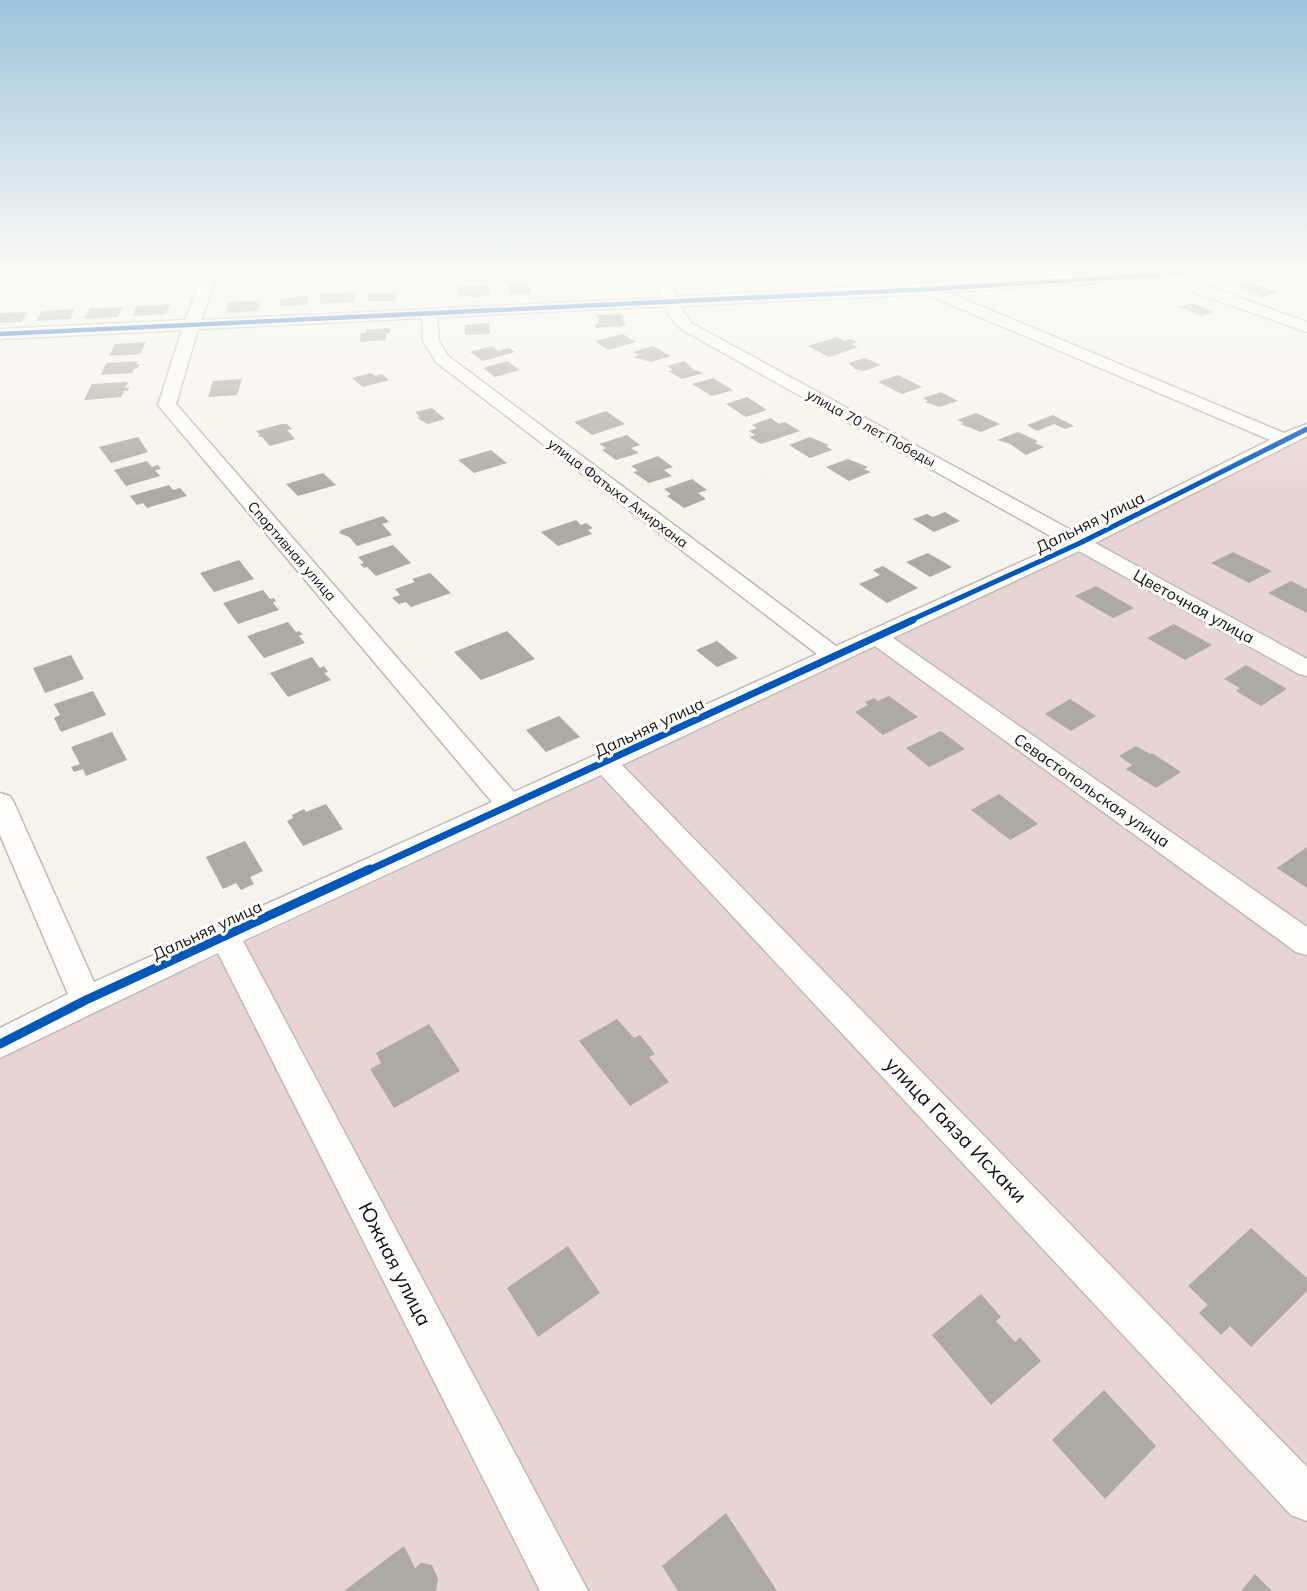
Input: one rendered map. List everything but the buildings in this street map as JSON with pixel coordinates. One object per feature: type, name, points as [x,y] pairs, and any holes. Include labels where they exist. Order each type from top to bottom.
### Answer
[{"type":"street","name":"Спортивная улица","points":[[185,344],[167,405],[510,805]]},
{"type":"street","name":"улица Фатыха Амирхана","points":[[433,344],[442,359],[834,656]]},
{"type":"street","name":"улица 70 лет Победы","points":[[719,344],[1080,543]]},
{"type":"street","points":[[1066,344],[1296,435]]},
{"type":"street","name":"Дальняя улица","points":[[0,1044],[86,1000],[1080,543],[1296,435]]},
{"type":"street","name":"Цветочная улица","points":[[1080,543],[1307,669]]},
{"type":"street","name":"Севастопольская улица","points":[[878,637],[1307,943]]},
{"type":"street","name":"улица Гаяза Исхаки","points":[[604,762],[1307,1498]]},
{"type":"street","points":[[0,803],[86,1000]]},
{"type":"street","name":"Южная улица","points":[[225,936],[565,1591]]},
{"type":"shaded area","points":[[1307,429],[1307,1591],[0,1591],[0,1057],[923,625]]},
{"type":"cycle path","points":[[0,1044],[86,1000],[1080,543],[1307,429]]}]
